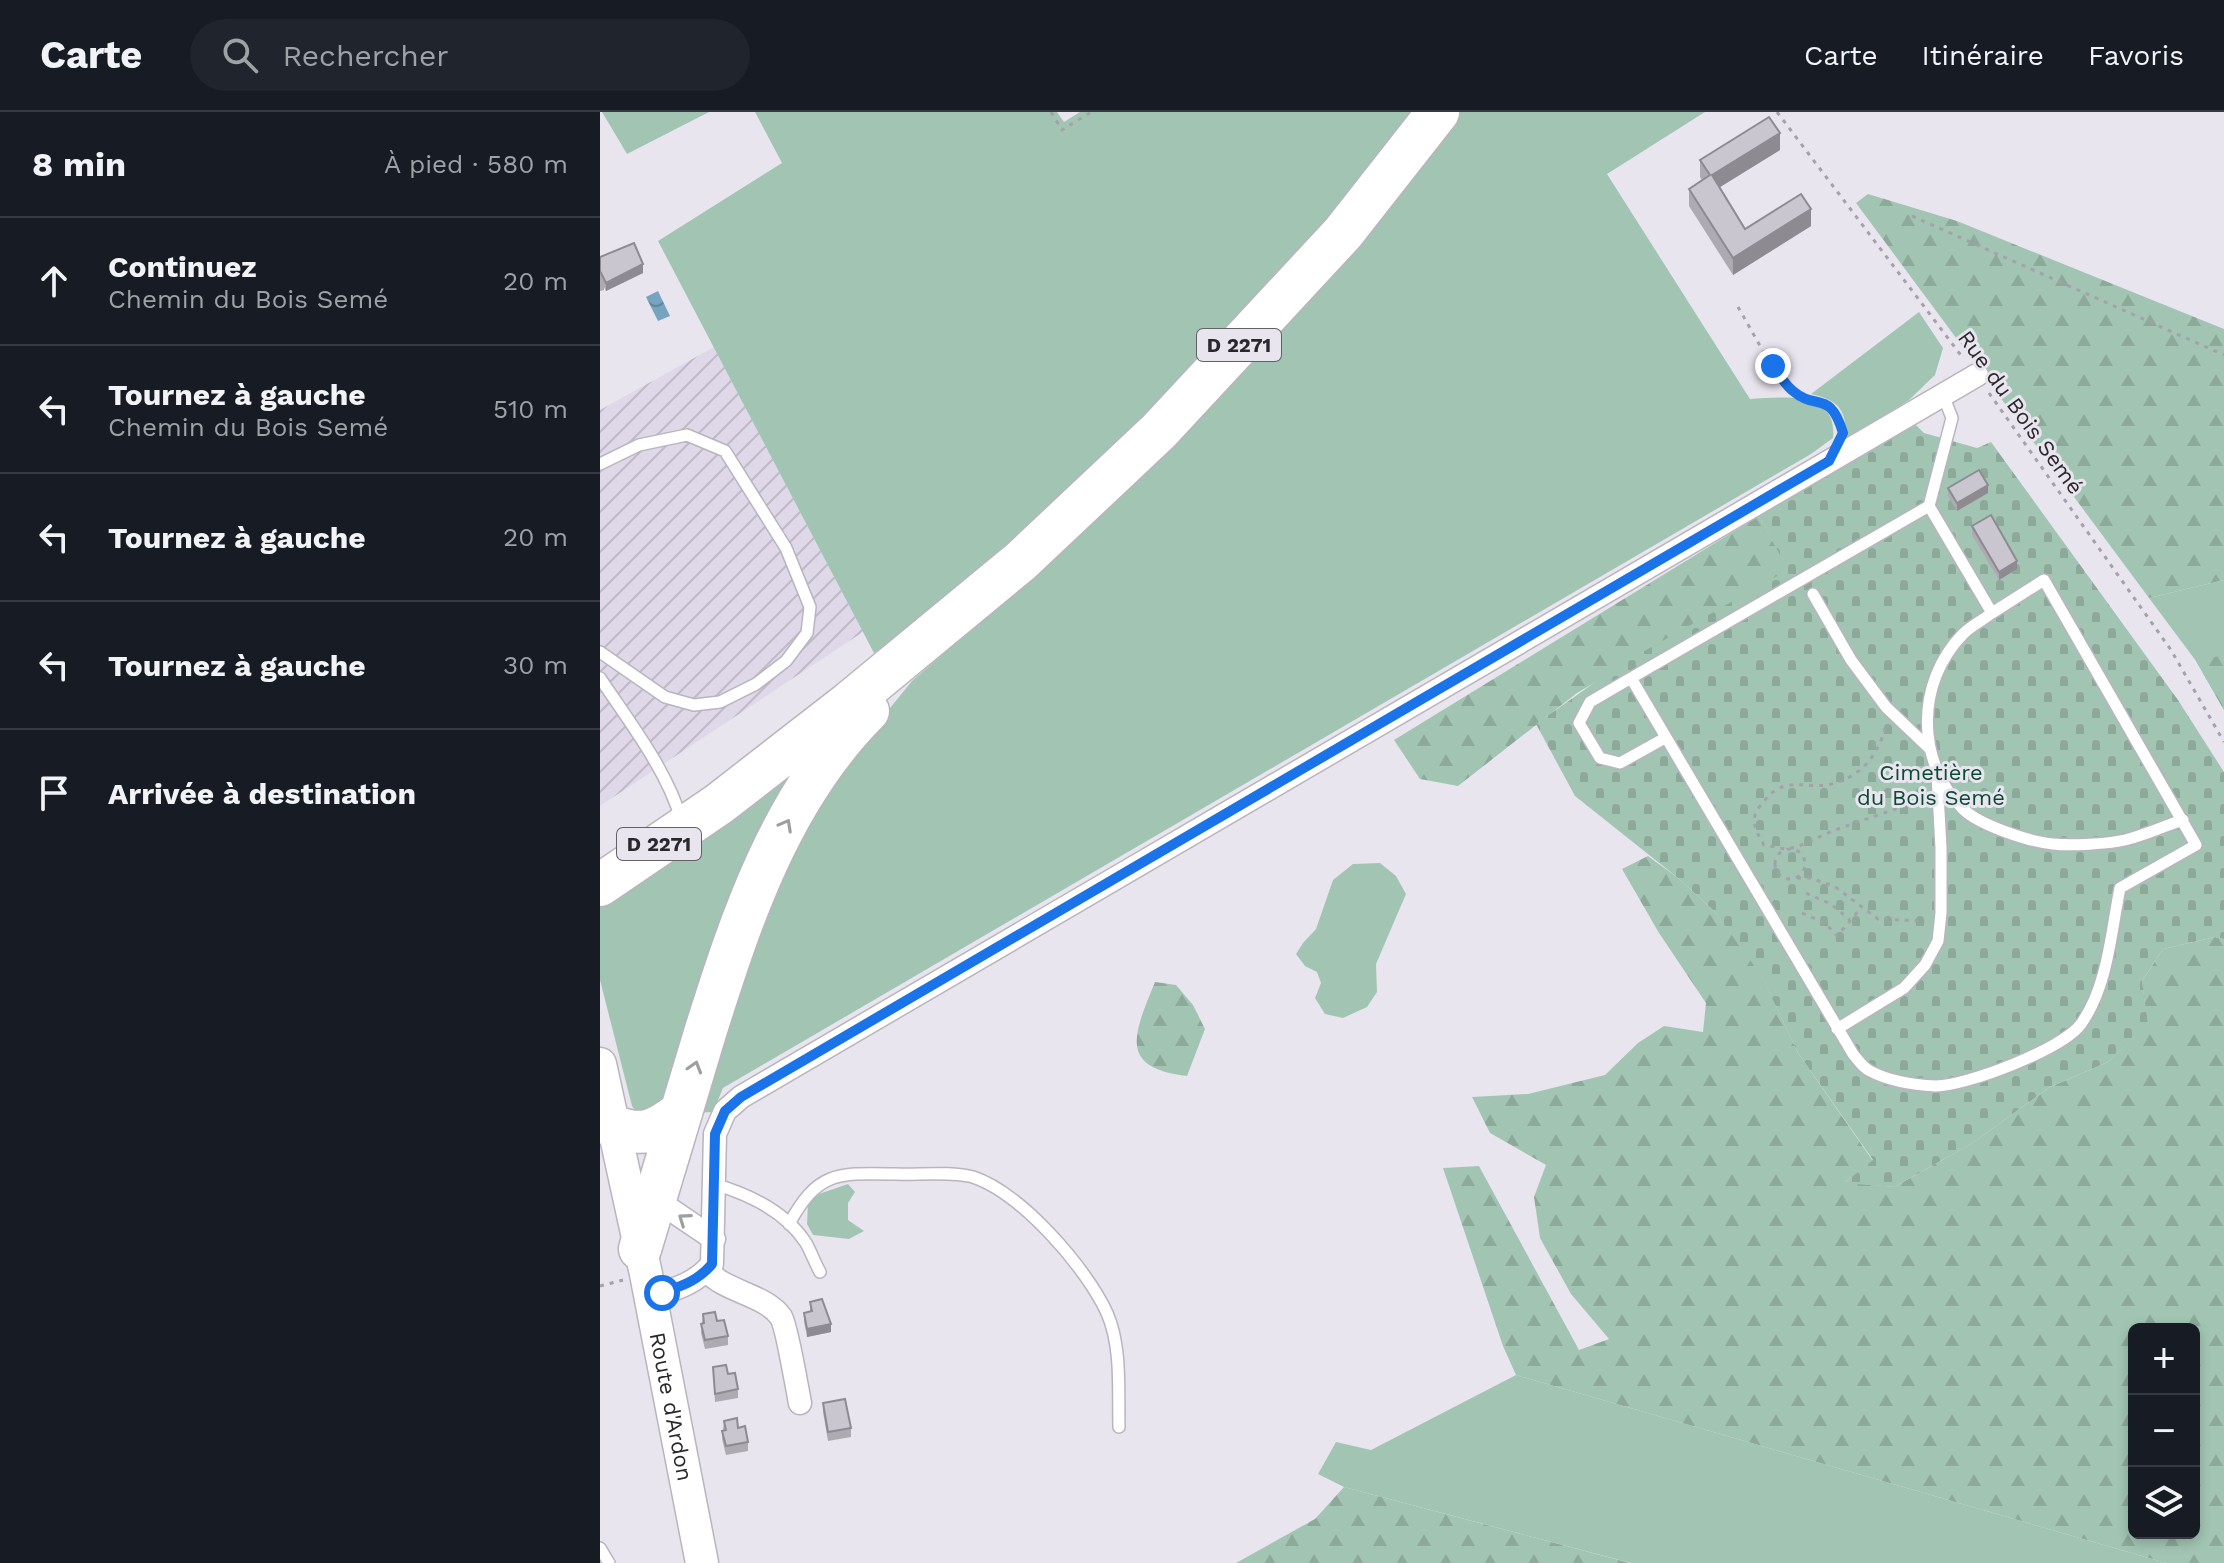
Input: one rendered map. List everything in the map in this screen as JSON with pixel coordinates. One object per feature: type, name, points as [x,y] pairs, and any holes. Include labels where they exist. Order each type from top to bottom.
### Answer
[{"type":"highway","name":"D 2271","points":[[600,885],[719,804],[849,703],[1021,561],[1170,419],[1343,233],[1438,112]]},
{"type":"highway","points":[[640,1275],[655,1199],[681,1112],[734,939],[767,860],[797,805],[843,736],[973,615],[1021,561]]},
{"type":"highway","points":[[600,873],[719,804]]},
{"type":"highway","points":[[612,1126],[631,1134],[661,1128],[681,1112]]},
{"type":"main road","name":"Route d'Ardon","points":[[600,1064],[640,1275],[702,1563]]},
{"type":"street","points":[[640,1275],[686,1285],[712,1264],[715,1134],[725,1111],[741,1097],[1977,375]]},
{"type":"street","points":[[655,1199],[714,1239]]},
{"type":"street","points":[[707,1271],[715,1280],[769,1307],[782,1318],[800,1403]]},
{"type":"lane","points":[[1943,395],[1952,418],[1929,506],[1992,613]]},
{"type":"lane","points":[[600,464],[639,445],[687,435],[725,451],[786,548],[810,607],[807,633],[786,661],[756,684],[720,702],[694,705],[665,697],[600,652]]},
{"type":"lane","points":[[1665,738],[1620,763],[1600,758],[1579,723],[1590,702],[1929,506]]},
{"type":"lane","points":[[1631,678],[1837,1029],[1867,1071],[1902,1082],[1939,1086],[2024,1060],[2060,1042],[2079,1027],[2091,1008],[2102,976],[2120,888],[2196,845],[2044,580],[1963,634],[1940,665],[1929,699],[1927,740],[1936,774],[1939,804],[1938,941],[1925,965],[1904,988],[1837,1029]]},
{"type":"lane","points":[[1813,594],[1851,660],[1889,710],[1929,748]]},
{"type":"lane","points":[[600,678],[676,801],[682,825]]},
{"type":"lane","points":[[1936,774],[1964,811],[2012,836],[2053,845],[2124,840],[2183,820]]},
{"type":"lane","points":[[789,1224],[803,1198],[826,1179],[862,1173],[969,1176],[998,1187],[1037,1220],[1084,1276],[1107,1314],[1116,1352],[1119,1427]]},
{"type":"lane","points":[[714,1184],[734,1190],[783,1217],[805,1242],[820,1272]]},
{"type":"lane","points":[[600,1548],[609,1563]]},
{"type":"path","points":[[1051,112],[1062,130],[1091,112]]},
{"type":"path","name":"Rue du Bois Semé","points":[[1777,112],[1977,375],[2171,650],[2224,742]]},
{"type":"path","points":[[1912,216],[2224,355]]},
{"type":"path","points":[[1738,307],[1773,366],[1794,393],[1826,404],[1836,414],[1843,433],[1829,461]]},
{"type":"path","points":[[1797,878],[1804,871],[1805,860],[1797,850],[1764,845],[1754,823],[1754,813],[1775,788],[1829,785],[1863,769],[1883,736],[1889,710]]},
{"type":"path","points":[[1939,804],[1901,807],[1786,849],[1775,859],[1776,871],[1787,880],[1810,878],[1834,886],[1878,919],[1940,922]]},
{"type":"path","points":[[1806,893],[1831,904],[1850,921]]},
{"type":"path","points":[[1802,913],[1825,923],[1837,936],[1862,907]]},
{"type":"path","points":[[600,1286],[640,1275]]},
{"type":"shaded area","points":[[714,347],[863,632],[600,806],[600,410]]},
{"type":"green space","points":[[602,112],[709,112],[627,154]]},
{"type":"green space","points":[[755,112],[1057,112],[1064,122],[1080,112],[1422,112],[1150,418],[1016,544],[918,623],[874,653],[658,241],[782,163]]},
{"type":"green space","points":[[1457,112],[1705,112],[1607,174],[1750,399],[1792,398],[1818,404],[1827,411],[1832,422],[1833,438],[1811,454],[723,1088],[713,1112],[693,1113],[765,893],[834,777],[912,681],[1080,535],[1393,197]]},
{"type":"green space","points":[[1868,194],[1957,221],[2224,329],[2224,580],[2149,598],[1856,203]]},
{"type":"green space","points":[[1919,312],[1943,348],[1935,375],[1909,400],[1847,439],[1840,408],[1829,400],[1811,394]]},
{"type":"green space","name":"Cimetière du Bois Semé","points":[[1915,424],[1924,433],[1977,448],[1991,442],[2178,700],[2224,772],[2224,939],[2215,937],[2163,949],[2142,981],[2148,1024],[2108,1062],[2050,1087],[1971,1144],[1894,1187],[1844,1183],[1873,1160],[1798,1053],[1761,975],[1714,911],[1678,878],[1575,796],[1536,724],[1618,666],[1788,570],[1759,516]]},
{"type":"green space","points":[[1759,516],[1789,570],[1577,693],[1458,786],[1420,779],[1394,740]]},
{"type":"green space","points":[[2224,580],[2224,710],[2196,661],[2149,598]]},
{"type":"green space","points":[[2224,655],[2224,710],[2196,661]]},
{"type":"green space","points":[[831,736],[681,1088],[643,1122],[632,1106],[600,980],[600,907]]},
{"type":"green space","points":[[1648,856],[1714,911],[1759,970],[1798,1053],[1873,1161],[1845,1182],[1894,1187],[1971,1144],[2050,1087],[2108,1062],[2147,1024],[2142,981],[2163,949],[2215,937],[2224,939],[2224,1563],[2166,1563],[1516,1375],[1503,1346],[1443,1168],[1479,1166],[1579,1350],[1609,1339],[1571,1294],[1540,1238],[1534,1197],[1546,1165],[1490,1133],[1472,1097],[1528,1094],[1605,1075],[1638,1043],[1664,1026],[1703,1032],[1706,1003],[1659,933],[1622,869]]},
{"type":"green space","points":[[1380,863],[1396,876],[1406,894],[1376,964],[1377,992],[1367,1007],[1343,1018],[1325,1014],[1315,998],[1321,983],[1317,972],[1305,966],[1296,954],[1316,929],[1333,880],[1353,864]]},
{"type":"green space","points":[[1155,982],[1176,985],[1193,1005],[1205,1029],[1187,1076],[1164,1072],[1149,1065],[1140,1056],[1138,1032]]},
{"type":"green space","points":[[848,1184],[855,1192],[848,1203],[848,1220],[864,1231],[849,1239],[813,1235],[807,1224],[808,1204],[816,1195]]},
{"type":"green space","points":[[1516,1375],[2166,1563],[1631,1563],[1344,1487],[1318,1474],[1336,1442],[1371,1450]]},
{"type":"green space","points":[[1344,1487],[1630,1563],[1236,1563],[1315,1519]]},
{"type":"water","points":[[658,291],[670,316],[658,321],[646,297]]},
{"type":"building","points":[[1769,117],[1780,133],[1712,175],[1745,229],[1801,194],[1811,209],[1733,258],[1689,189],[1710,175],[1700,160]]},
{"type":"building","points":[[634,243],[643,264],[606,283],[600,271],[600,257]]},
{"type":"building","points":[[1979,470],[1988,485],[1957,503],[1948,488]]},
{"type":"building","points":[[1991,515],[2017,561],[1999,572],[1972,526]]},
{"type":"building","points":[[822,1299],[831,1324],[807,1329],[804,1313],[812,1311],[810,1302]]},
{"type":"building","points":[[715,1312],[717,1321],[724,1320],[728,1336],[705,1340],[701,1324],[704,1323],[703,1314]]},
{"type":"building","points":[[726,1365],[728,1374],[735,1373],[738,1389],[715,1394],[713,1367]]},
{"type":"building","points":[[845,1399],[851,1428],[828,1432],[823,1403]]},
{"type":"building","points":[[737,1418],[738,1428],[745,1426],[748,1442],[726,1446],[722,1431],[726,1430],[724,1421]]},
{"type":"route","points":[[662,1293],[686,1285],[704,1274],[712,1264],[715,1134],[725,1111],[741,1097],[1829,461],[1843,433],[1836,414],[1826,404],[1794,393],[1773,366]]}]
